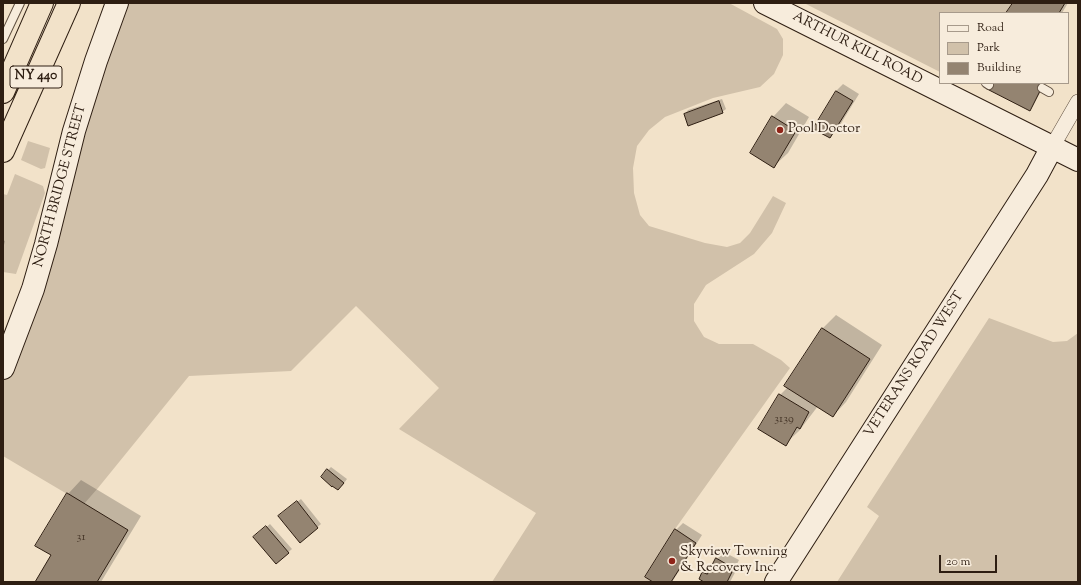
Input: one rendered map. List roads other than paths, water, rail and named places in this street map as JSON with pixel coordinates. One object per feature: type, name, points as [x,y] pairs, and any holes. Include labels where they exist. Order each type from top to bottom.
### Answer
[{"type":"highway","name":"NY 440","points":[[3,92],[42,3]]},
{"type":"highway","name":"NY 440","points":[[3,151],[69,3]]},
{"type":"street","name":"NORTH BRIDGE STREET","points":[[3,368],[33,289],[46,244],[74,131],[96,61],[117,3]]},
{"type":"street","name":"ARTHUR KILL ROAD","points":[[765,3],[1078,160]]},
{"type":"street","points":[[1052,147],[1078,102]]},
{"type":"street","name":"VETERANS ROAD WEST","points":[[776,582],[1037,175],[1052,147]]},
{"type":"lane","points":[[3,39],[20,3]]},
{"type":"place","name":"Pool Doctor","points":[[780,130]]},
{"type":"place","name":"Skyview Towning & Recovery Inc.","points":[[672,561]]}]
